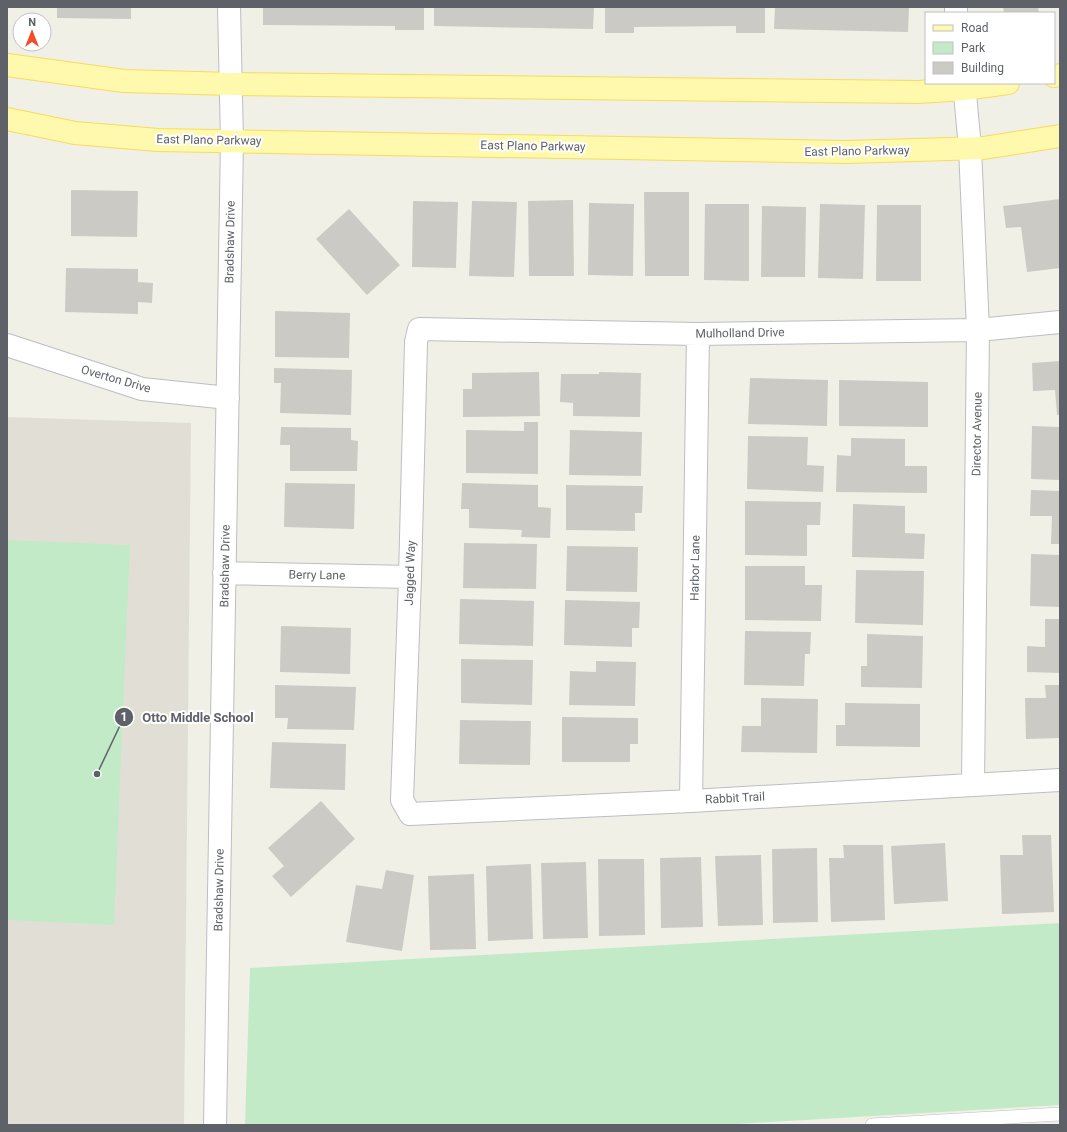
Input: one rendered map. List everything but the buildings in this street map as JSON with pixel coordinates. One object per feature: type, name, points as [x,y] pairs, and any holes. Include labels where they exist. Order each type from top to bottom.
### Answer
[{"type":"main road","points":[[7,65],[124,81],[231,84],[902,92],[918,92],[993,84]]},
{"type":"main road","name":"East Plano Parkway","points":[[7,119],[76,133],[158,140],[847,152],[983,148],[1060,136]]},
{"type":"street","name":"Bradshaw Drive","points":[[215,1125],[232,141],[229,7]]},
{"type":"street","name":"Director Avenue","points":[[964,86],[970,148],[978,330],[973,784]]},
{"type":"street","name":"Mulholland Drive","points":[[420,329],[698,334],[978,330],[1060,322]]},
{"type":"street","name":"Jagged Way","points":[[410,814],[402,800],[410,578],[416,342],[420,329]]},
{"type":"street","name":"Harbor Lane","points":[[691,801],[698,334]]},
{"type":"street","name":"Overton Drive","points":[[7,346],[142,389],[228,398]]},
{"type":"street","name":"Berry Lane","points":[[224,573],[410,578]]},
{"type":"street","name":"Rabbit Trail","points":[[410,814],[691,801],[1060,780]]},
{"type":"lane","points":[[872,1125],[1060,1114]]},
{"type":"shaded area","points":[[7,417],[191,423],[184,1125],[7,1125]]},
{"type":"green space","points":[[7,540],[130,545],[114,925],[7,920]]},
{"type":"green space","points":[[1060,923],[1060,1105],[719,1125],[245,1125],[250,968]]},
{"type":"place","name":"Otto Middle School","points":[[97,774]]}]
